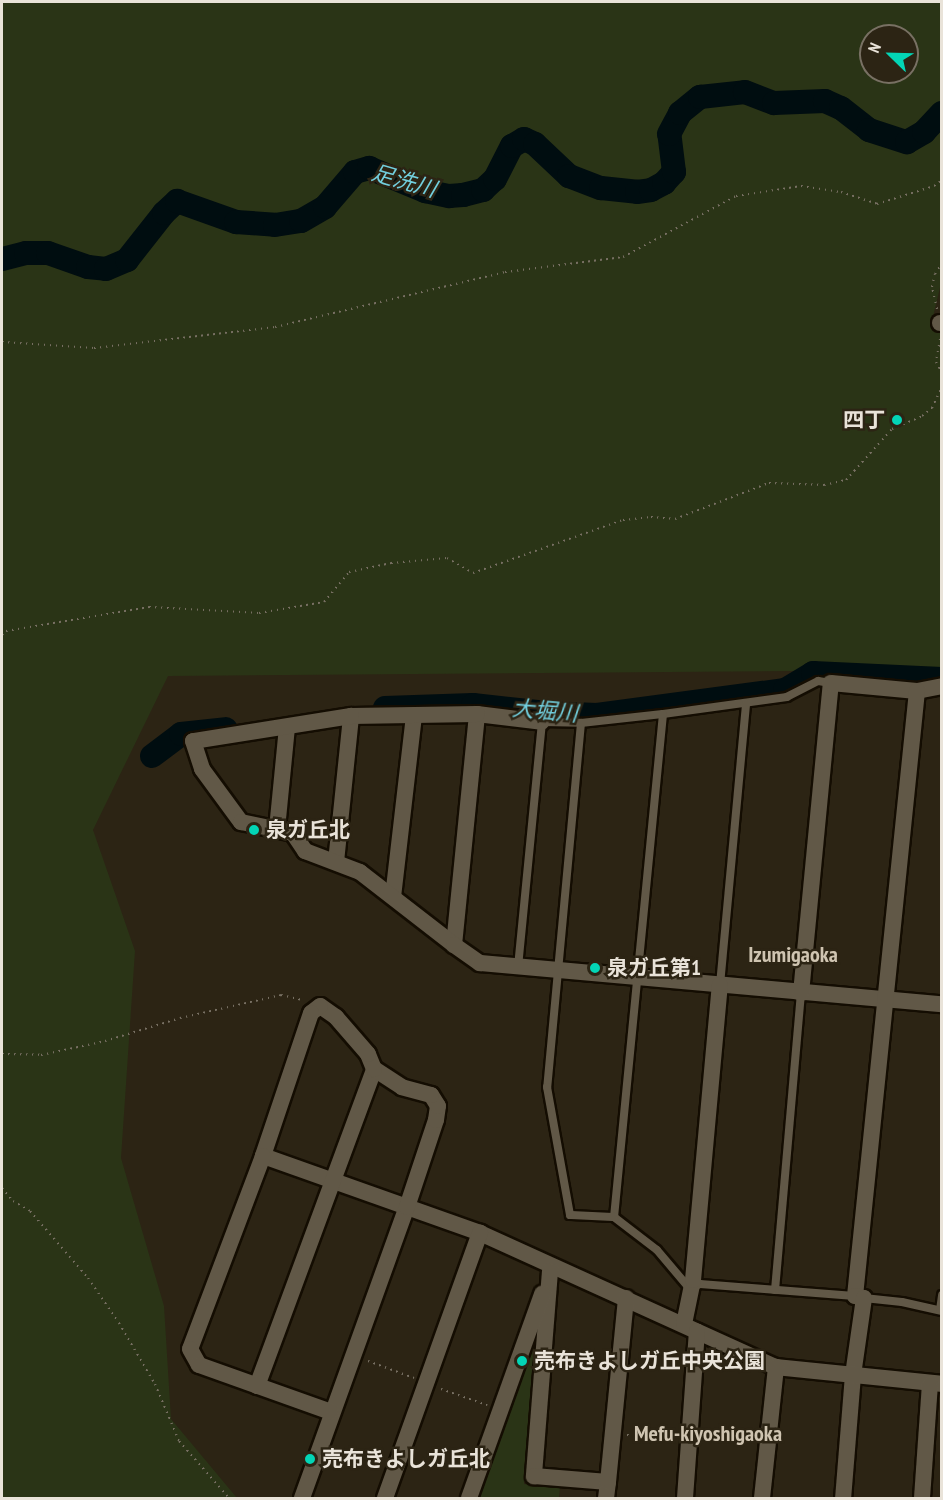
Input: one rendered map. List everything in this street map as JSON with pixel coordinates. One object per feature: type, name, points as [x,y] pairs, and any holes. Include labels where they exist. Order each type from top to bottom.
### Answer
[{"type":"street","points":[[801,993],[831,683],[917,691],[942,686]]},
{"type":"street","points":[[843,1498],[885,1000],[917,691]]},
{"type":"street","points":[[542,723],[477,714],[351,716],[193,741],[202,769],[241,822],[293,833],[305,851],[360,872],[480,963],[942,1004]]},
{"type":"street","points":[[454,945],[477,714]]},
{"type":"street","points":[[393,897],[414,715]]},
{"type":"street","points":[[336,862],[351,716]]},
{"type":"street","points":[[277,829],[287,727]]},
{"type":"street","points":[[684,1498],[690,1441],[690,1289],[720,985]]},
{"type":"street","points":[[302,1498],[331,1412],[407,1207],[436,1120],[438,1107],[430,1095],[402,1087],[374,1069],[368,1054],[336,1017],[326,1008],[318,1007],[311,1013],[307,1023],[262,1156],[190,1349],[199,1365],[331,1412]]},
{"type":"street","points":[[257,1386],[374,1069]]},
{"type":"street","points":[[262,1156],[480,1233],[551,1268],[626,1298],[776,1367],[936,1384],[922,1498]]},
{"type":"street","points":[[385,1498],[480,1233]]},
{"type":"street","points":[[551,1268],[534,1476],[607,1490],[615,1433],[626,1298]]},
{"type":"street","points":[[469,1498],[551,1268]]},
{"type":"street","points":[[762,1498],[776,1367]]},
{"type":"lane","points":[[518,967],[542,723],[581,723],[787,697],[818,681],[831,683]]},
{"type":"lane","points":[[720,985],[746,702]]},
{"type":"lane","points":[[614,1216],[663,714]]},
{"type":"lane","points":[[581,723],[547,1087],[570,1215],[614,1216],[657,1250],[690,1289],[700,1284],[860,1297],[902,1302],[941,1311],[942,1295]]},
{"type":"lane","points":[[775,1290],[801,993]]},
{"type":"path","points":[[2,342],[94,348],[275,327],[505,272],[623,257],[736,196],[801,186],[841,192],[877,204],[934,186],[942,180]]},
{"type":"path","points":[[942,263],[935,274],[932,288],[941,323],[936,362],[942,373]]},
{"type":"path","points":[[2,635],[6,631],[149,607],[259,613],[324,602],[349,572],[391,563],[447,558],[473,573],[623,520],[651,517],[675,519],[769,483],[824,485],[846,480],[892,429],[922,416],[932,408],[942,387]]},
{"type":"path","points":[[2,1054],[41,1054],[75,1048],[180,1018],[281,995],[318,1007]]},
{"type":"path","points":[[2,1188],[13,1201],[30,1211],[88,1278],[119,1323],[155,1384],[179,1441],[229,1498]]},
{"type":"path","points":[[615,1433],[690,1441]]},
{"type":"green space","points":[[2,2],[941,2],[942,279],[931,325],[942,327],[941,667],[920,670],[168,676],[93,830],[135,951],[121,1158],[164,1306],[171,1419],[237,1498],[2,1498]]},
{"type":"green space","points":[[530,1346],[538,1347],[524,1484],[560,1487],[559,1498],[476,1498]]},
{"type":"waterway","name":"足洗川","points":[[2,259],[26,253],[48,253],[88,267],[106,269],[127,260],[164,213],[177,201],[236,222],[275,225],[301,221],[325,207],[355,172],[369,168],[425,191],[449,196],[463,195],[483,190],[495,179],[512,146],[524,139],[535,144],[569,176],[601,188],[637,192],[651,190],[664,183],[674,172],[669,134],[680,113],[700,97],[745,92],[774,103],[825,101],[841,108],[869,130],[907,142],[924,132],[942,113]]},
{"type":"waterway","name":"大堀川","points":[[385,708],[473,705],[547,713],[597,715],[785,690],[813,673],[942,679]]},
{"type":"waterway","name":"大堀川","points":[[152,756],[181,734],[226,729]]},
{"type":"place","name":"四丁","points":[[897,420]]},
{"type":"place","name":"泉ガ丘北","points":[[254,830]]},
{"type":"place","name":"泉ガ丘第1","points":[[595,968]]},
{"type":"place","name":"売布きよしガ丘中央公園","points":[[522,1361]]},
{"type":"place","name":"売布きよしガ丘北","points":[[310,1459]]},
{"type":"district","name":"Izumigaoka","points":[[793,955]]},
{"type":"district","name":"Mefu-kiyoshigaoka","points":[[708,1434]]}]
